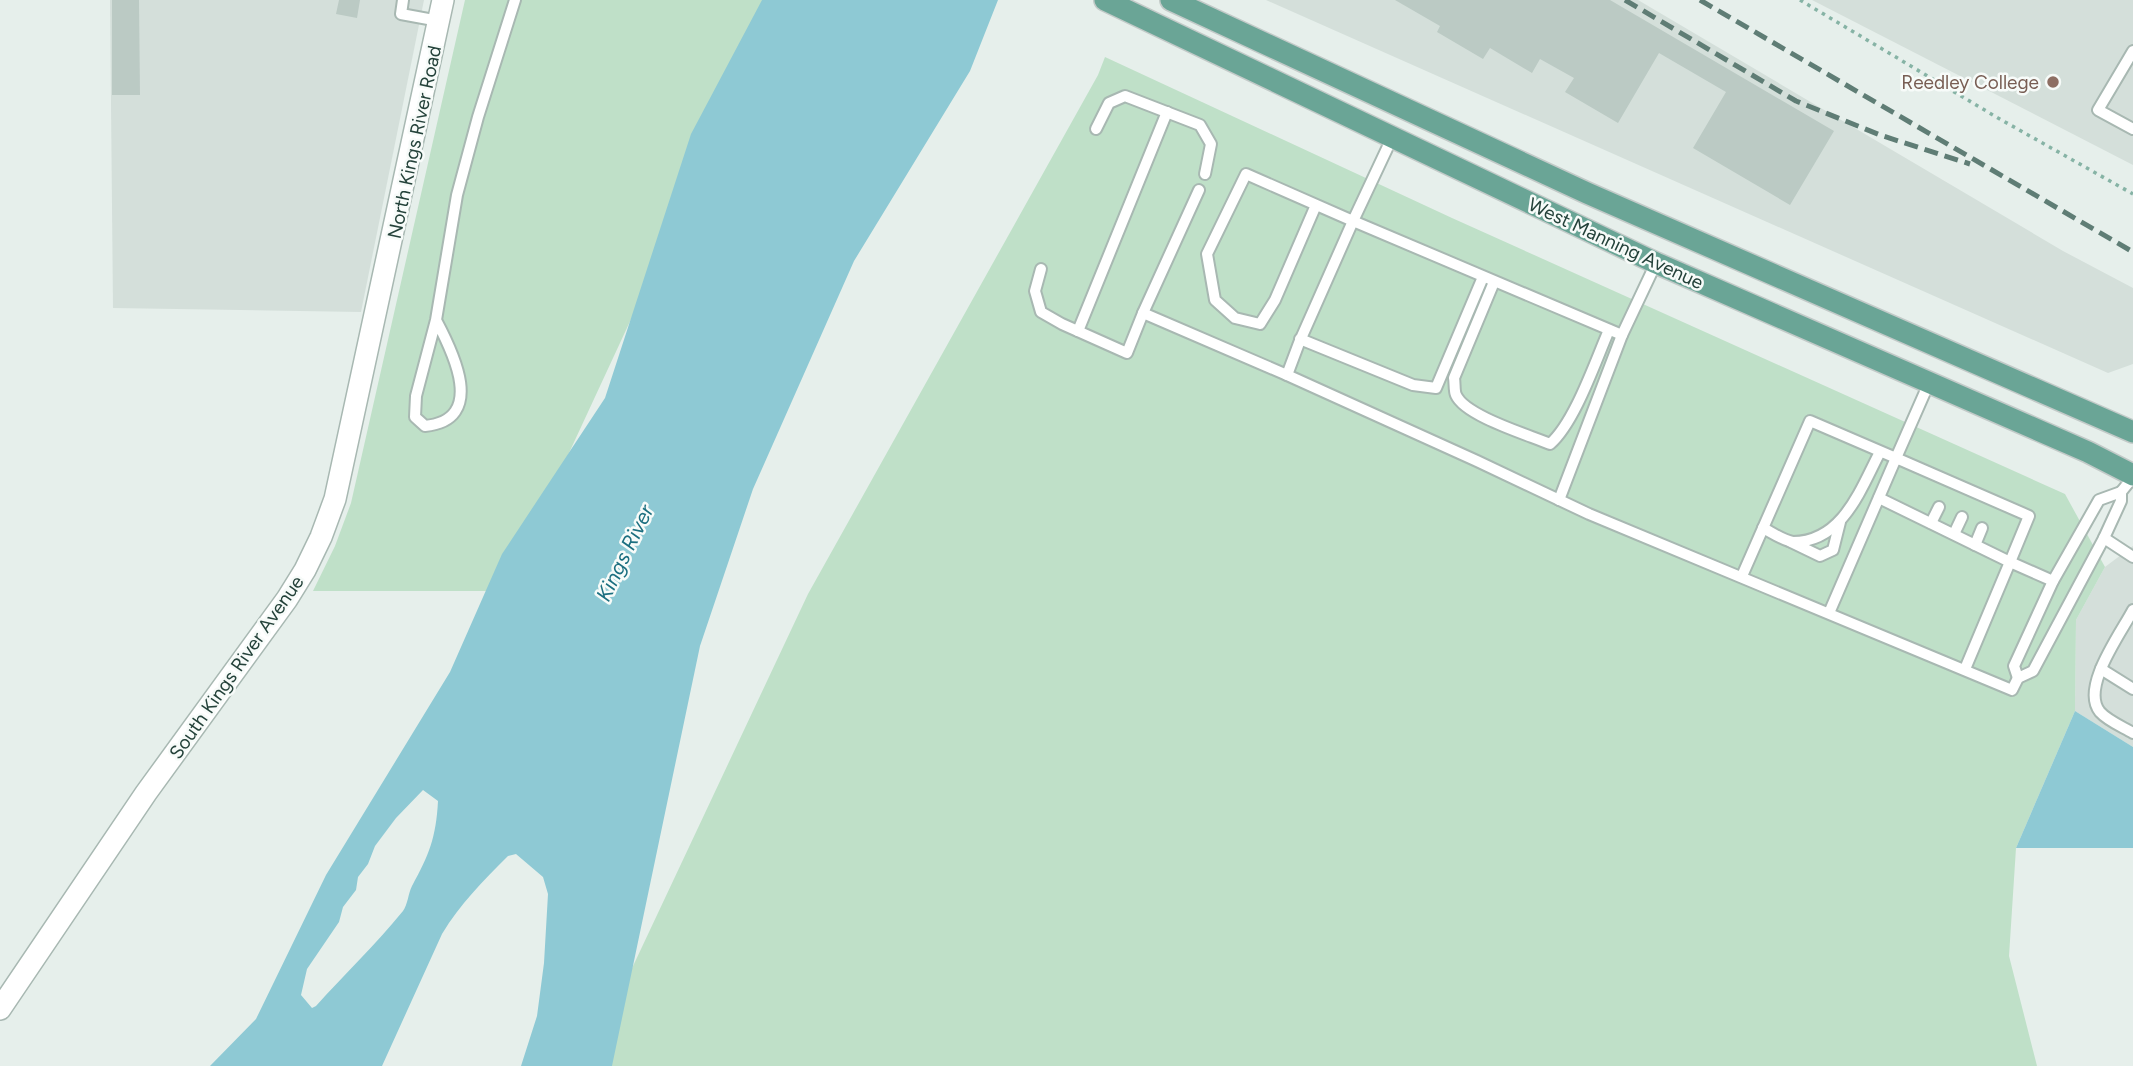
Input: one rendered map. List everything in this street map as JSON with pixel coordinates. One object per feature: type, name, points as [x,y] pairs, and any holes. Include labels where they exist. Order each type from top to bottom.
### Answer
[{"type":"main road","name":"West Manning Avenue","points":[[1105,0],[1656,263],[2088,452],[2129,481]]},
{"type":"main road","name":"West Manning Avenue","points":[[1171,0],[1587,193],[2133,432]]},
{"type":"street","name":"North Kings River Road","points":[[383,285],[442,10]]},
{"type":"street","name":"South Kings River Avenue","points":[[0,1009],[146,793],[273,619],[305,570],[335,499],[383,285]]},
{"type":"lane","points":[[403,0],[401,14],[442,10]]},
{"type":"lane","points":[[436,320],[455,358],[461,381],[459,404],[444,422],[425,426],[415,417],[414,410],[436,320],[454,207],[467,153],[516,0]]},
{"type":"lane","points":[[2133,51],[2098,110],[2133,129]]},
{"type":"lane","points":[[1096,129],[1109,103],[1125,96],[1200,125],[1211,144],[1205,174]]},
{"type":"lane","points":[[1078,331],[1167,112]]},
{"type":"lane","points":[[1287,375],[1300,339],[1392,138]]},
{"type":"lane","points":[[1316,205],[1275,300],[1260,324],[1235,318],[1215,300],[1207,254],[1246,174],[1622,335]]},
{"type":"lane","points":[[1041,269],[1035,291],[1041,312],[1127,353],[1199,190]]},
{"type":"lane","points":[[1559,500],[1622,335],[1656,263]]},
{"type":"lane","points":[[1300,339],[1412,385],[1436,388],[1483,277]]},
{"type":"lane","points":[[1494,282],[1454,378],[1456,395],[1464,405],[1479,414],[1514,429],[1550,444],[1560,435],[1609,330]]},
{"type":"lane","points":[[1143,313],[1287,375],[1589,514],[2012,690],[2018,678],[2033,671],[2104,538],[2129,481]]},
{"type":"lane","points":[[1829,612],[1929,383]]},
{"type":"lane","points":[[1742,576],[1810,421],[1896,458],[1950,486],[2029,516],[1965,669]]},
{"type":"lane","points":[[1791,542],[1817,537],[1840,522],[1849,511],[1880,452]]},
{"type":"lane","points":[[2018,678],[2014,666],[2053,581],[2099,500],[2129,481]]},
{"type":"lane","points":[[1879,498],[2053,581]]},
{"type":"lane","points":[[1931,523],[1940,507]]},
{"type":"lane","points":[[1954,534],[1962,517]]},
{"type":"lane","points":[[1763,528],[1820,556],[1833,550],[1840,522]]},
{"type":"lane","points":[[1975,545],[1982,528]]},
{"type":"lane","points":[[2104,538],[2133,557]]},
{"type":"lane","points":[[2133,610],[2101,669],[2094,689],[2096,705],[2104,716],[2133,733]]},
{"type":"lane","points":[[2101,669],[2133,689]]},
{"type":"path","points":[[1800,0],[1998,118],[2133,194]]},
{"type":"shaded area","points":[[110,0],[424,0],[361,312],[113,308]]},
{"type":"shaded area","points":[[1266,0],[1638,0],[2063,251],[2133,288],[2133,364],[2108,373]]},
{"type":"shaded area","name":"Reedley College","points":[[1812,0],[2133,0],[2133,165]]},
{"type":"shaded area","points":[[2133,546],[2133,747],[2075,711],[2076,620],[2105,567]]},
{"type":"green space","points":[[465,0],[779,0],[505,591],[313,591],[335,546],[351,503]]},
{"type":"green space","points":[[1105,57],[1452,218],[2065,494],[2105,567],[2076,620],[2075,711],[2016,848],[2009,956],[2037,1066],[586,1066],[808,594],[1098,75]]},
{"type":"water","name":"Kings River","points":[[762,0],[998,0],[970,71],[854,261],[753,489],[700,646],[612,1066],[521,1066],[537,1016],[544,963],[548,894],[543,877],[516,854],[508,856],[481,884],[442,934],[382,1066],[210,1066],[256,1019],[326,875],[450,672],[502,554],[605,398],[691,134]],"holes":[[[423,790],[438,801],[431,846],[403,911],[312,1008],[301,995],[307,969],[339,922],[343,907],[356,890],[358,877],[368,864],[375,846],[396,818]]]},
{"type":"water","points":[[2075,711],[2133,747],[2133,848],[2016,848]]},
{"type":"building","points":[[112,0],[139,0],[140,95],[112,95]]},
{"type":"building","points":[[339,0],[360,0],[357,18],[336,14]]},
{"type":"building","points":[[1395,0],[1610,0],[1834,131],[1790,205],[1693,148],[1726,92],[1659,53],[1618,123],[1565,92],[1574,78],[1540,59],[1532,73],[1490,48],[1483,59],[1437,32],[1440,26]]},
{"type":"railway","points":[[1625,0],[1796,101],[1880,135],[1970,164]]},
{"type":"railway","points":[[1700,0],[2133,252]]},
{"type":"place","name":"Reedley College","points":[[2053,82]]}]
